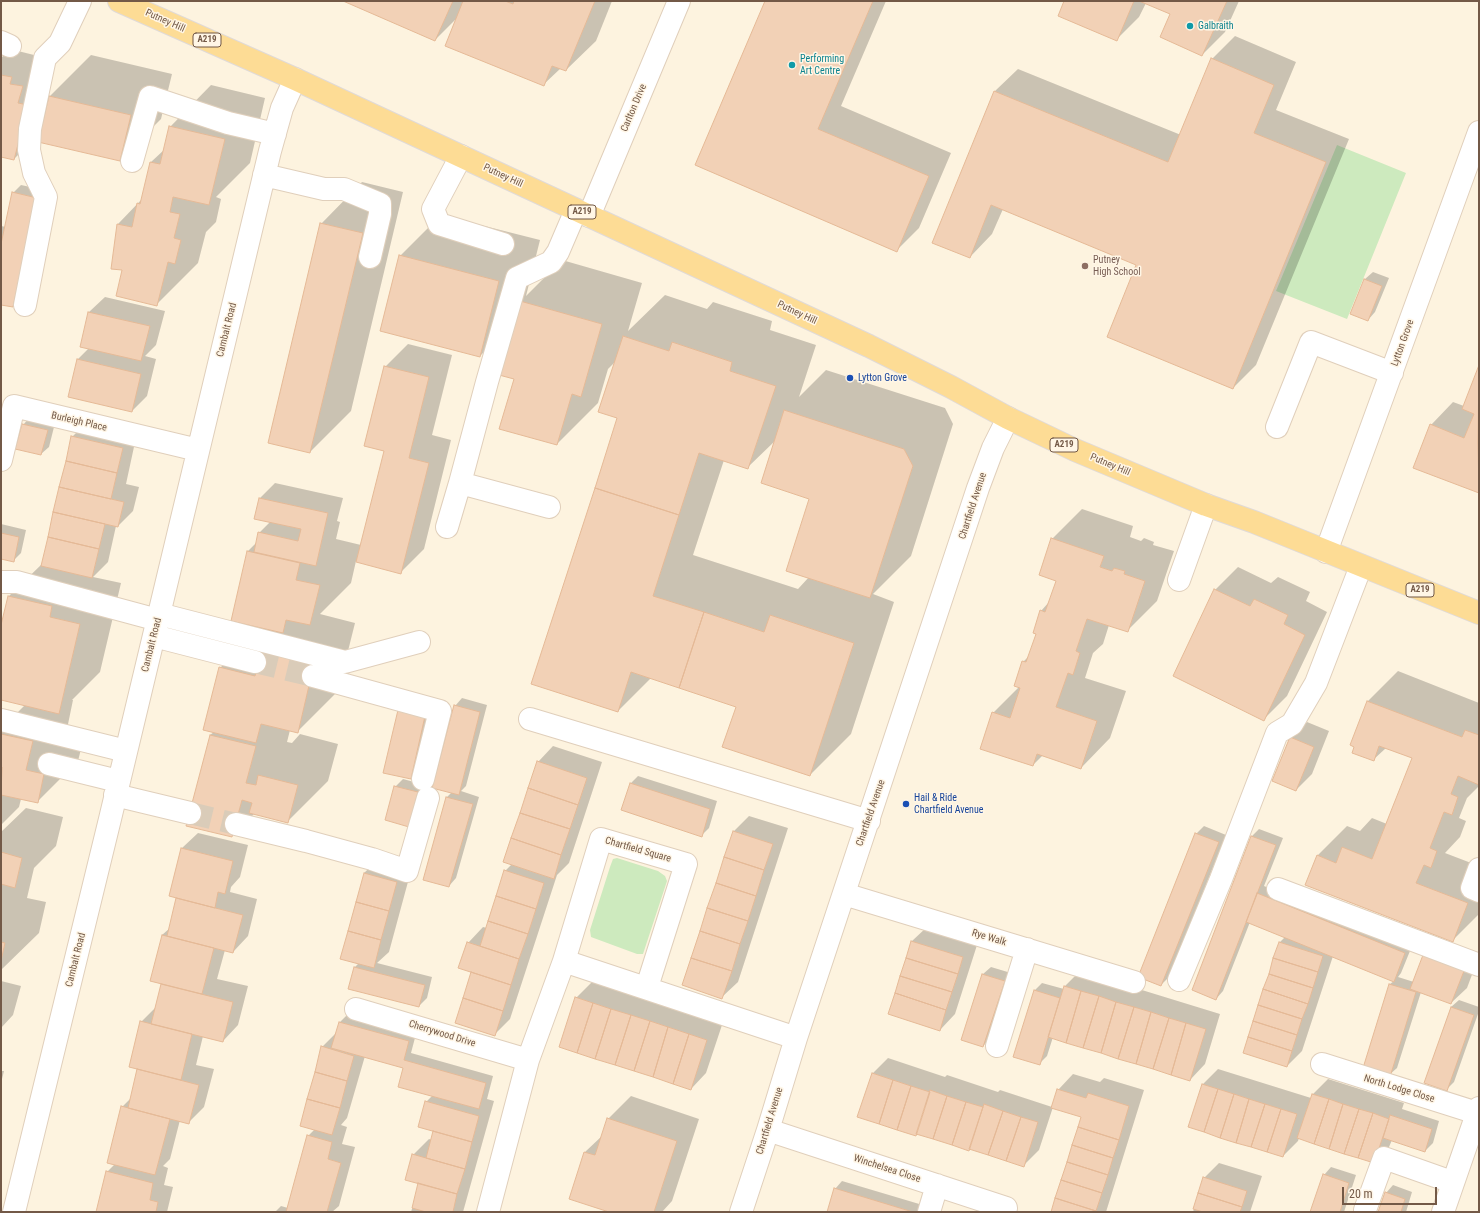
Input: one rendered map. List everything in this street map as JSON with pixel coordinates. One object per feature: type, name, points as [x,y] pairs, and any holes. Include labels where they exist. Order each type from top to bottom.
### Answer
[{"type":"main road","name":"Putney Hill","points":[[119,1],[295,79],[869,346],[951,387],[1008,418],[1075,450],[1206,505],[1254,522],[1479,613]]},
{"type":"street","points":[[25,305],[46,196],[34,173],[29,150],[30,129],[45,58],[60,43],[80,1]]},
{"type":"street","name":"Carlton Drive","points":[[447,527],[517,278],[551,262],[583,213],[679,1]]},
{"type":"street","name":"Cambalt Road","points":[[14,1212],[264,175],[282,108],[295,79]]},
{"type":"street","points":[[132,160],[150,97],[228,123],[275,134]]},
{"type":"street","name":"Lytton Grove","points":[[1326,552],[1479,132]]},
{"type":"street","points":[[461,156],[433,209],[439,224],[503,244]]},
{"type":"street","points":[[264,175],[324,189],[344,189],[380,204],[380,214],[370,257]]},
{"type":"street","points":[[1277,427],[1311,342],[1392,373]]},
{"type":"street","name":"Burleigh Place","points":[[1,460],[14,406],[198,450]]},
{"type":"street","name":"Chartfield Avenue","points":[[741,1212],[796,1038],[978,488],[993,448],[1008,418]]},
{"type":"street","points":[[460,483],[549,507]]},
{"type":"street","points":[[1179,580],[1206,505]]},
{"type":"street","points":[[1180,980],[1221,879],[1277,733],[1292,724],[1316,684],[1361,566]]},
{"type":"street","points":[[1,582],[17,582],[157,623],[346,662],[418,642]]},
{"type":"street","points":[[157,623],[255,662]]},
{"type":"street","points":[[236,824],[306,841],[407,871],[440,711],[313,676]]},
{"type":"street","points":[[530,719],[869,821]]},
{"type":"street","points":[[1,720],[126,751]]},
{"type":"street","points":[[49,764],[190,813]]},
{"type":"street","name":"Chartfield Square","points":[[564,961],[601,838],[686,864],[647,987]]},
{"type":"street","points":[[1479,869],[1472,888],[1479,891]]},
{"type":"street","points":[[1278,889],[1479,965]]},
{"type":"street","name":"Rye Walk","points":[[844,894],[1134,982]]},
{"type":"street","points":[[997,1046],[1027,950]]},
{"type":"street","points":[[488,1212],[528,1060],[564,961],[647,987],[796,1038]]},
{"type":"street","name":"Cherrywood Drive","points":[[356,1009],[528,1060]]},
{"type":"street","name":"North Lodge Close","points":[[1322,1064],[1478,1110]]},
{"type":"street","points":[[1443,1212],[1452,1182],[1478,1110]]},
{"type":"street","name":"Winchelsea Close","points":[[768,1130],[1006,1208]]},
{"type":"street","points":[[1365,1210],[1384,1158],[1452,1182]]},
{"type":"street","points":[[929,1212],[937,1185]]},
{"type":"green space","points":[[1337,145],[1406,173],[1347,319],[1276,291]]},
{"type":"green space","points":[[617,858],[658,871],[665,876],[667,881],[643,954],[637,954],[591,937],[590,930],[610,867],[613,859]]},
{"type":"building","points":[[343,1],[453,1],[435,41]]},
{"type":"building","points":[[463,1],[505,1],[513,4],[514,1],[595,1],[566,71],[552,66],[544,86],[445,46]]},
{"type":"building","name":"Performing Art Centre","points":[[765,1],[873,1],[818,129],[929,176],[897,252],[695,165]]},
{"type":"building","points":[[1064,1],[1134,1],[1117,41],[1058,16]]},
{"type":"building","name":"Galbraith","points":[[1139,1],[1227,1],[1202,56],[1160,37],[1170,14]]},
{"type":"building","points":[[1211,58],[1274,85],[1254,133],[1326,162],[1233,389],[1107,337],[1136,265],[991,205],[970,258],[932,243],[994,91],[1168,162]]},
{"type":"building","points":[[1,75],[12,77],[10,84],[23,86],[18,103],[28,105],[14,160],[1,157]]},
{"type":"building","points":[[49,96],[131,115],[120,161],[38,142]]},
{"type":"building","points":[[169,126],[225,139],[209,205],[173,197],[170,212],[180,214],[174,238],[181,240],[175,264],[168,262],[157,306],[116,296],[122,270],[111,269],[117,224],[132,227],[137,203],[140,204],[150,162],[160,164]]},
{"type":"building","points":[[12,192],[37,198],[13,307],[1,305],[1,244]]},
{"type":"building","points":[[320,223],[363,233],[310,453],[268,443]]},
{"type":"building","points":[[399,255],[499,281],[480,357],[380,331]]},
{"type":"building","points":[[1364,279],[1382,286],[1368,321],[1350,314]]},
{"type":"building","points":[[520,301],[602,324],[581,397],[572,394],[557,445],[499,429],[514,379],[499,375]]},
{"type":"building","points":[[88,312],[150,326],[141,361],[80,347]]},
{"type":"building","points":[[623,336],[669,351],[672,342],[732,362],[730,371],[776,386],[748,469],[699,453],[679,515],[595,488],[617,418],[598,412]]},
{"type":"building","points":[[77,359],[141,374],[132,412],[68,397]]},
{"type":"building","points":[[1479,365],[1479,493],[1413,468],[1430,424],[1464,438],[1474,414],[1462,409]]},
{"type":"building","points":[[384,366],[429,377],[409,458],[429,463],[401,574],[356,562],[384,451],[364,446]]},
{"type":"building","points":[[784,410],[904,449],[913,466],[870,598],[786,571],[809,499],[761,483]]},
{"type":"building","points":[[22,424],[48,430],[41,455],[15,449]]},
{"type":"building","points":[[71,436],[123,448],[117,473],[66,461]]},
{"type":"building","points":[[66,461],[117,473],[111,499],[59,487]]},
{"type":"building","points":[[59,487],[124,502],[118,527],[53,512]]},
{"type":"building","points":[[595,488],[679,515],[653,596],[704,612],[679,688],[631,672],[618,712],[531,684]]},
{"type":"building","points":[[259,498],[328,513],[316,566],[254,552],[258,532],[298,541],[301,529],[254,519]]},
{"type":"building","points":[[53,512],[105,524],[99,549],[48,537]]},
{"type":"building","points":[[1,533],[19,537],[14,562],[1,559]]},
{"type":"building","points":[[48,537],[99,549],[92,578],[41,566]]},
{"type":"building","points":[[1051,538],[1104,556],[1100,567],[1112,571],[1114,568],[1125,571],[1124,574],[1145,581],[1128,632],[1087,619],[1076,651],[1080,653],[1073,675],[1068,673],[1056,707],[1097,721],[1081,769],[1037,754],[1033,766],[980,749],[992,712],[1010,718],[1020,688],[1014,686],[1022,661],[1026,662],[1036,634],[1033,633],[1040,610],[1045,612],[1056,581],[1039,575]]},
{"type":"building","points":[[247,551],[300,563],[296,580],[320,585],[310,625],[286,620],[283,633],[231,621]]},
{"type":"building","points":[[1214,589],[1250,606],[1254,599],[1288,615],[1284,624],[1305,635],[1264,721],[1173,676]]},
{"type":"building","points":[[8,596],[52,606],[50,617],[80,624],[59,714],[1,700],[1,625]]},
{"type":"building","points":[[704,612],[764,632],[770,615],[854,643],[810,776],[722,747],[736,707],[679,688]]},
{"type":"building","points":[[261,651],[314,664],[298,733],[261,724],[256,743],[203,730],[219,667],[255,676]]},
{"type":"building","points":[[1367,701],[1462,737],[1465,730],[1479,735],[1479,785],[1458,776],[1451,794],[1458,797],[1452,815],[1444,812],[1430,848],[1437,851],[1431,868],[1424,865],[1416,883],[1468,903],[1453,942],[1305,885],[1317,855],[1336,863],[1342,847],[1372,859],[1412,758],[1379,746],[1374,761],[1352,753],[1354,747],[1350,745]]},
{"type":"building","points":[[454,705],[480,712],[459,795],[432,788]]},
{"type":"building","points":[[398,710],[425,716],[411,779],[383,773]]},
{"type":"building","points":[[1,734],[33,741],[26,770],[44,774],[38,803],[1,795]]},
{"type":"building","points":[[210,735],[256,746],[246,783],[256,785],[258,775],[298,785],[288,823],[249,813],[252,803],[242,800],[232,837],[186,826]]},
{"type":"building","points":[[1290,737],[1314,747],[1296,791],[1272,781]]},
{"type":"building","points":[[537,761],[587,778],[578,805],[528,788]]},
{"type":"building","points":[[630,783],[710,809],[702,837],[621,810]]},
{"type":"building","points":[[394,786],[418,792],[409,827],[385,820]]},
{"type":"building","points":[[528,788],[578,805],[570,829],[520,813]]},
{"type":"building","points":[[446,797],[473,804],[449,887],[423,880]]},
{"type":"building","points":[[520,813],[570,829],[561,855],[511,838]]},
{"type":"building","points":[[733,831],[773,844],[764,870],[724,857]]},
{"type":"building","points":[[1195,833],[1219,842],[1161,986],[1138,977]]},
{"type":"building","points":[[1251,836],[1276,845],[1216,1000],[1192,990]]},
{"type":"building","points":[[511,838],[561,855],[554,879],[503,862]]},
{"type":"building","points":[[181,848],[233,861],[225,894],[218,892],[215,908],[169,896]]},
{"type":"building","points":[[1,852],[22,858],[15,888],[1,884]]},
{"type":"building","points":[[724,857],[764,870],[756,896],[716,883]]},
{"type":"building","points":[[504,870],[544,883],[536,909],[496,896]]},
{"type":"building","points":[[364,873],[397,882],[389,911],[356,902]]},
{"type":"building","points":[[716,883],[756,896],[748,921],[707,908]]},
{"type":"building","points":[[1257,893],[1405,953],[1394,982],[1246,922]]},
{"type":"building","points":[[496,896],[536,909],[528,934],[488,921]]},
{"type":"building","points":[[176,898],[243,915],[233,953],[167,936]]},
{"type":"building","points":[[356,902],[389,911],[381,940],[348,931]]},
{"type":"building","points":[[707,908],[748,921],[740,944],[700,931]]},
{"type":"building","points":[[488,921],[528,934],[519,959],[480,946]]},
{"type":"building","points":[[348,931],[381,940],[374,968],[340,959]]},
{"type":"building","points":[[700,931],[740,944],[732,971],[691,958]]},
{"type":"building","points":[[162,935],[214,948],[202,994],[150,981]]},
{"type":"building","points":[[911,941],[963,957],[958,974],[906,958]]},
{"type":"building","points":[[1,942],[5,943],[1,961]]},
{"type":"building","points":[[467,942],[519,959],[511,985],[458,968]]},
{"type":"building","points":[[1279,942],[1323,956],[1318,972],[1273,958]]},
{"type":"building","points":[[1423,955],[1464,971],[1451,1004],[1410,989]]},
{"type":"building","points":[[691,958],[732,971],[722,999],[682,985]]},
{"type":"building","points":[[906,958],[958,974],[952,992],[900,976]]},
{"type":"building","points":[[1273,958],[1318,972],[1313,988],[1269,974]]},
{"type":"building","points":[[354,967],[425,985],[419,1007],[348,989]]},
{"type":"building","points":[[471,972],[511,985],[503,1011],[463,998]]},
{"type":"building","points":[[982,974],[1005,981],[983,1047],[961,1040]]},
{"type":"building","points":[[1269,974],[1313,988],[1308,1004],[1263,989]]},
{"type":"building","points":[[900,976],[952,992],[946,1010],[895,993]]},
{"type":"building","points":[[161,984],[233,1002],[223,1042],[151,1024]]},
{"type":"building","points":[[1389,984],[1416,992],[1390,1077],[1363,1068]]},
{"type":"building","points":[[1064,986],[1081,991],[1066,1043],[1048,1037]]},
{"type":"building","points":[[1263,989],[1308,1004],[1302,1019],[1258,1005]]},
{"type":"building","points":[[1034,990],[1060,998],[1040,1065],[1013,1057]]},
{"type":"building","points":[[1081,991],[1099,996],[1083,1048],[1066,1043]]},
{"type":"building","points":[[895,993],[946,1010],[940,1031],[888,1014]]},
{"type":"building","points":[[1099,996],[1116,1002],[1101,1053],[1083,1048]]},
{"type":"building","points":[[575,997],[593,1003],[577,1053],[559,1047]]},
{"type":"building","points":[[463,998],[503,1011],[495,1036],[455,1023]]},
{"type":"building","points":[[1116,1002],[1134,1007],[1118,1059],[1101,1053]]},
{"type":"building","points":[[593,1003],[611,1009],[595,1059],[577,1053]]},
{"type":"building","points":[[1258,1005],[1302,1019],[1297,1035],[1253,1021]]},
{"type":"building","points":[[1134,1007],[1151,1012],[1136,1064],[1118,1059]]},
{"type":"building","points":[[1451,1007],[1474,1015],[1447,1091],[1424,1083]]},
{"type":"building","points":[[611,1009],[631,1015],[615,1065],[595,1059]]},
{"type":"building","points":[[1151,1012],[1169,1018],[1153,1069],[1136,1064]]},
{"type":"building","points":[[631,1015],[650,1021],[634,1071],[615,1065]]},
{"type":"building","points":[[1169,1018],[1186,1023],[1171,1075],[1153,1069]]},
{"type":"building","points":[[140,1021],[192,1034],[181,1080],[129,1067]]},
{"type":"building","points":[[650,1021],[668,1027],[653,1077],[634,1071]]},
{"type":"building","points":[[1253,1021],[1297,1035],[1292,1051],[1248,1037]]},
{"type":"building","points":[[339,1022],[409,1041],[404,1060],[486,1083],[479,1109],[398,1087],[403,1068],[331,1048]]},
{"type":"building","points":[[1186,1023],[1206,1029],[1190,1081],[1171,1075]]},
{"type":"building","points":[[668,1027],[689,1034],[673,1084],[653,1077]]},
{"type":"building","points":[[689,1034],[707,1040],[691,1090],[673,1084]]},
{"type":"building","points":[[1248,1037],[1292,1051],[1287,1067],[1243,1053]]},
{"type":"building","points":[[321,1046],[354,1056],[347,1081],[315,1072]]},
{"type":"building","points":[[137,1069],[199,1085],[189,1124],[128,1108]]},
{"type":"building","points":[[315,1072],[347,1081],[340,1108],[307,1099]]},
{"type":"building","points":[[872,1073],[893,1080],[879,1124],[857,1117]]},
{"type":"building","points":[[893,1080],[911,1086],[897,1130],[879,1124]]},
{"type":"building","points":[[1202,1084],[1218,1089],[1204,1132],[1188,1127]]},
{"type":"building","points":[[911,1086],[930,1092],[916,1136],[897,1130]]},
{"type":"building","points":[[1057,1089],[1086,1098],[1088,1093],[1129,1106],[1119,1140],[1078,1127],[1081,1117],[1051,1108]]},
{"type":"building","points":[[1218,1089],[1234,1094],[1220,1138],[1204,1132]]},
{"type":"building","points":[[930,1090],[947,1096],[933,1139],[916,1134]]},
{"type":"building","points":[[1234,1094],[1249,1099],[1236,1143],[1220,1138]]},
{"type":"building","points":[[1312,1094],[1329,1099],[1314,1144],[1297,1138]]},
{"type":"building","points":[[947,1096],[966,1102],[952,1145],[933,1139]]},
{"type":"building","points":[[307,1099],[340,1108],[332,1135],[300,1126]]},
{"type":"building","points":[[1249,1099],[1265,1104],[1251,1147],[1236,1143]]},
{"type":"building","points":[[1329,1099],[1343,1104],[1329,1149],[1314,1144]]},
{"type":"building","points":[[425,1101],[479,1116],[472,1142],[418,1127]]},
{"type":"building","points":[[966,1102],[983,1107],[969,1151],[952,1145]]},
{"type":"building","points":[[984,1104],[1003,1111],[988,1155],[969,1149]]},
{"type":"building","points":[[1265,1104],[1281,1109],[1267,1152],[1251,1147]]},
{"type":"building","points":[[1343,1104],[1359,1109],[1344,1154],[1329,1149]]},
{"type":"building","points":[[121,1106],[170,1119],[155,1175],[107,1163]]},
{"type":"building","points":[[1281,1109],[1297,1114],[1283,1157],[1267,1152]]},
{"type":"building","points":[[1359,1109],[1373,1113],[1358,1158],[1344,1154]]},
{"type":"building","points":[[1003,1111],[1021,1117],[1006,1161],[988,1155]]},
{"type":"building","points":[[1373,1113],[1389,1119],[1374,1163],[1358,1158]]},
{"type":"building","points":[[1390,1115],[1432,1129],[1425,1152],[1383,1138]]},
{"type":"building","points":[[1021,1117],[1038,1122],[1024,1167],[1006,1161]]},
{"type":"building","points":[[607,1118],[677,1141],[654,1212],[609,1212],[569,1199],[584,1152],[595,1155]]},
{"type":"building","points":[[1078,1127],[1119,1140],[1113,1158],[1072,1145]]},
{"type":"building","points":[[433,1131],[472,1142],[465,1169],[426,1158]]},
{"type":"building","points":[[307,1135],[332,1142],[328,1159],[341,1163],[327,1212],[286,1212]]},
{"type":"building","points":[[1072,1145],[1113,1158],[1108,1175],[1067,1162]]},
{"type":"building","points":[[412,1154],[465,1169],[457,1194],[405,1180]]},
{"type":"building","points":[[1067,1162],[1108,1175],[1102,1193],[1061,1180]]},
{"type":"building","points":[[106,1171],[153,1183],[150,1200],[158,1202],[156,1212],[96,1212]]},
{"type":"building","points":[[1323,1174],[1349,1183],[1340,1212],[1310,1212]]},
{"type":"building","points":[[1203,1177],[1247,1191],[1242,1207],[1198,1193]]},
{"type":"building","points":[[1061,1180],[1102,1193],[1096,1211],[1055,1198]]},
{"type":"building","points":[[418,1183],[457,1194],[453,1212],[426,1212],[412,1208]]},
{"type":"building","points":[[834,1188],[913,1212],[827,1212]]},
{"type":"building","points":[[1385,1192],[1405,1199],[1401,1212],[1378,1212]]},
{"type":"building","points":[[1198,1193],[1242,1207],[1240,1212],[1203,1212],[1193,1209]]},
{"type":"building","points":[[1055,1198],[1096,1211],[1096,1212],[1051,1212]]},
{"type":"tunnel","points":[[255,662],[313,676]]},
{"type":"tunnel","points":[[190,813],[236,824]]},
{"type":"place","name":"Galbraith","points":[[1190,26]]},
{"type":"place","name":"Performing Art Centre","points":[[792,65]]},
{"type":"place","name":"Putney High School","points":[[1085,266]]},
{"type":"place","name":"Lytton Grove","points":[[850,378]]},
{"type":"place","name":"Hail & Ride Chartfield Avenue","points":[[906,804]]}]
